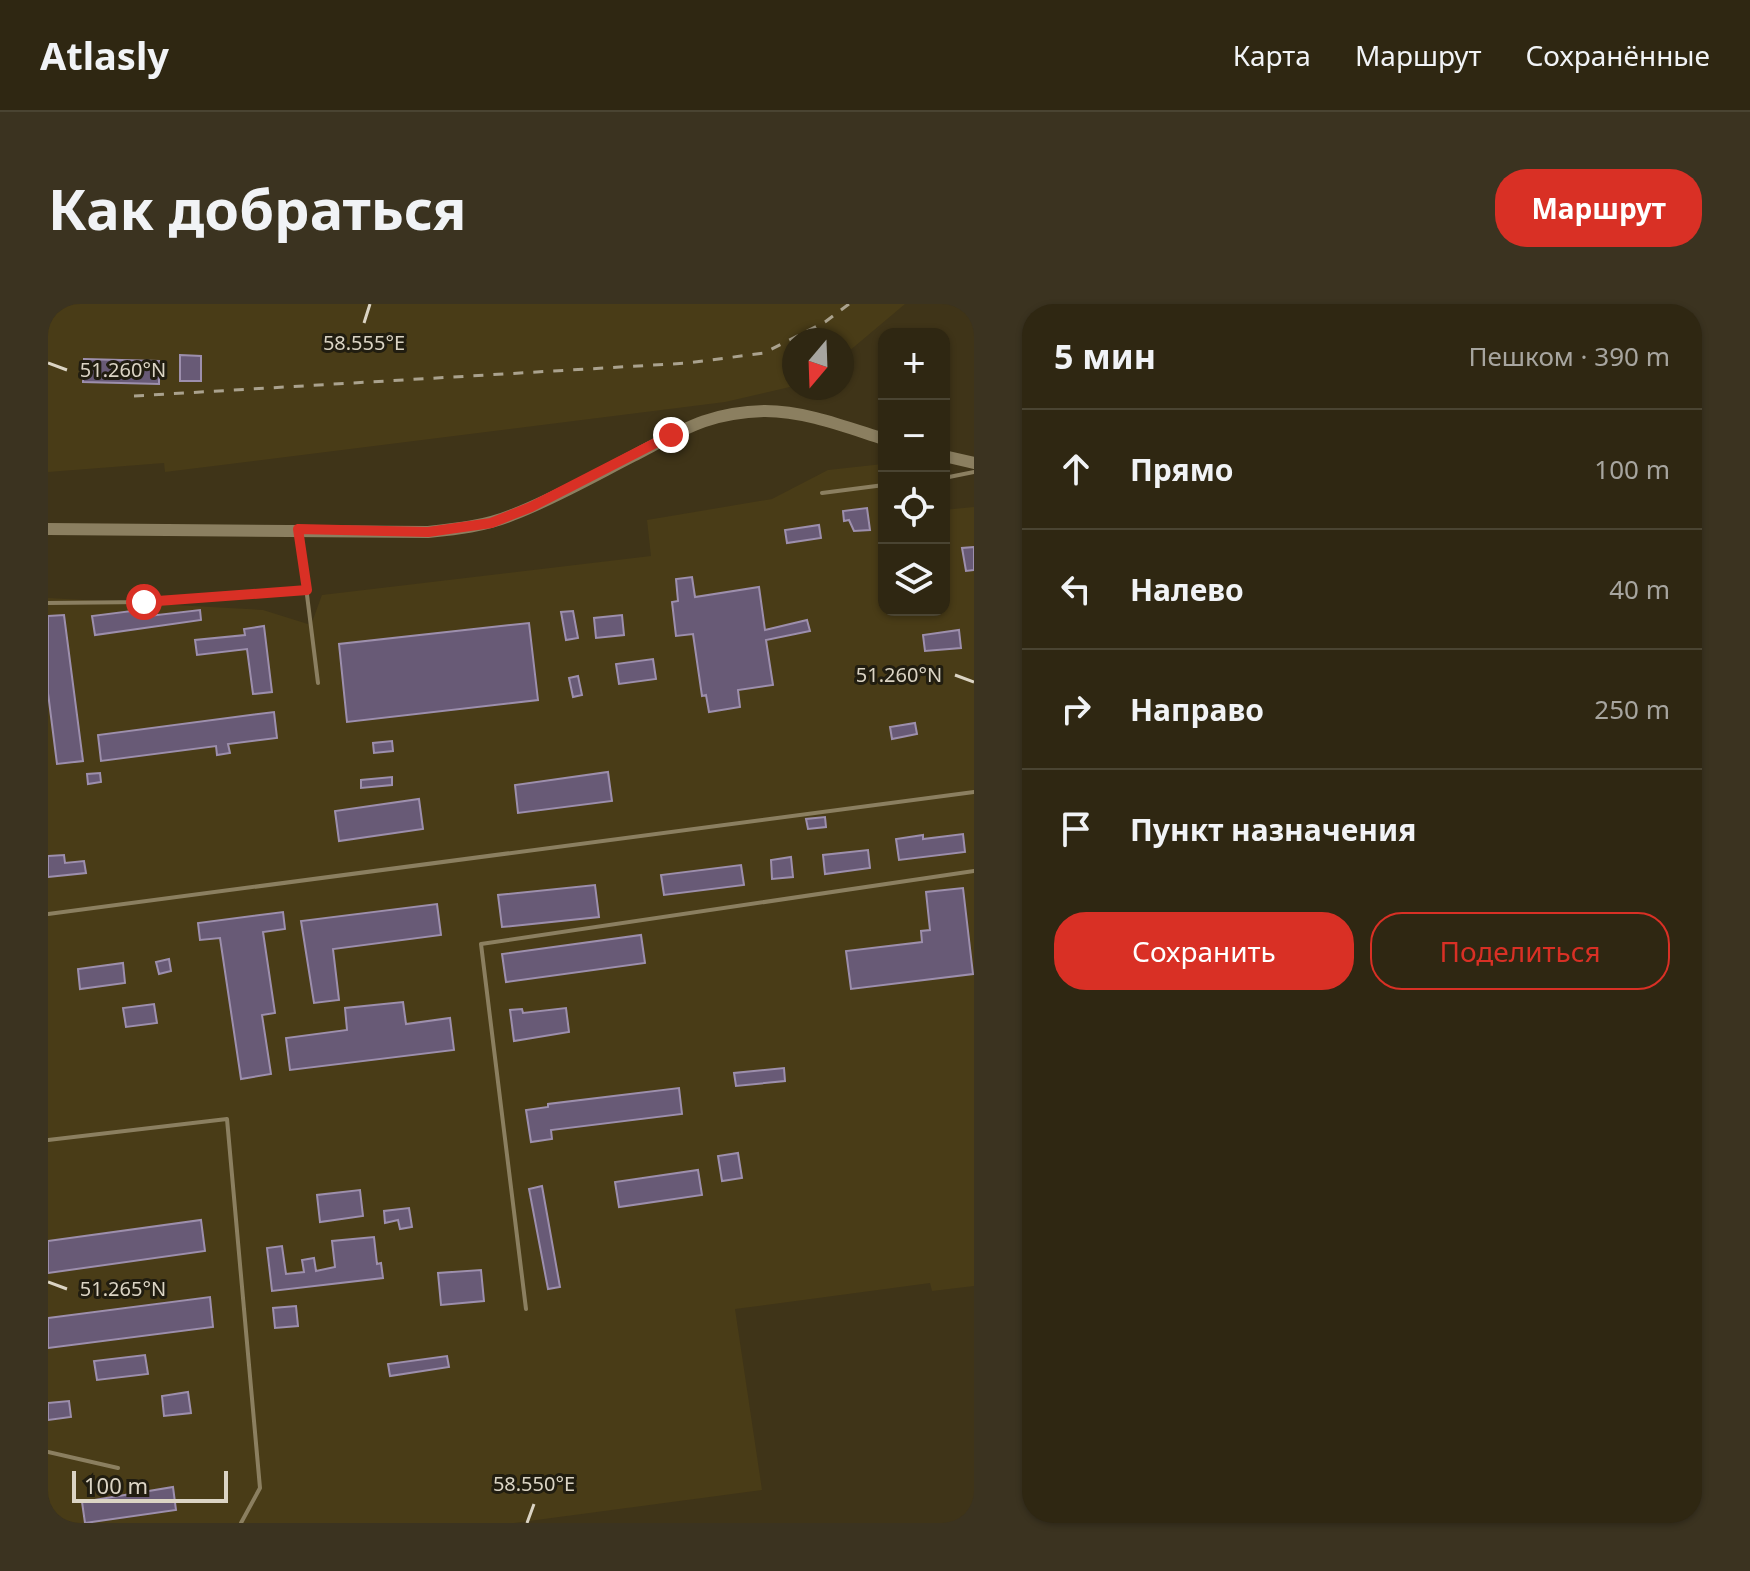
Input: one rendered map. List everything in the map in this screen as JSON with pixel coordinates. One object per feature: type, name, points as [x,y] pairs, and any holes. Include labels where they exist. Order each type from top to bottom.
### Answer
[{"type":"street","points":[[48,529],[428,532],[491,523],[531,507],[684,427],[723,415],[782,412],[823,420],[878,437]]},
{"type":"street","points":[[950,457],[974,463]]},
{"type":"lane","points":[[950,477],[974,472]]},
{"type":"lane","points":[[822,493],[878,486]]},
{"type":"lane","points":[[298,529],[318,683]]},
{"type":"lane","points":[[48,603],[144,602],[307,590]]},
{"type":"lane","points":[[48,914],[974,792]]},
{"type":"lane","points":[[526,1309],[481,944],[974,871]]},
{"type":"lane","points":[[48,1140],[227,1119],[260,1488],[241,1523]]},
{"type":"lane","points":[[48,1452],[118,1468]]},
{"type":"shaded area","points":[[48,304],[905,304],[854,347],[854,328],[782,328],[782,389],[725,402],[165,472],[164,463],[48,472]]},
{"type":"shaded area","points":[[878,465],[878,616],[950,616],[950,509],[974,507],[974,1286],[932,1291],[930,1283],[735,1309],[762,1490],[514,1523],[48,1523],[48,598],[263,610],[311,625],[322,595],[651,556],[647,520],[772,499],[828,470]]},
{"type":"building","points":[[180,355],[201,356],[201,381],[180,381]]},
{"type":"building","points":[[84,359],[159,361],[159,384],[83,382]]},
{"type":"building","points":[[867,508],[870,530],[854,531],[849,520],[844,521],[843,511]]},
{"type":"building","points":[[819,525],[821,538],[787,543],[785,530]]},
{"type":"building","points":[[974,547],[974,570],[966,571],[962,548]]},
{"type":"building","points":[[692,577],[695,597],[759,587],[765,630],[807,620],[810,631],[766,640],[773,685],[738,690],[740,707],[709,712],[706,695],[702,696],[693,634],[676,636],[672,602],[678,601],[676,579]]},
{"type":"building","points":[[147,609],[149,616],[200,610],[201,620],[95,635],[92,616]]},
{"type":"building","points":[[573,611],[578,638],[566,640],[561,612]]},
{"type":"building","points":[[64,615],[83,761],[57,764],[48,693],[48,616]]},
{"type":"building","points":[[622,615],[624,635],[596,638],[594,618]]},
{"type":"building","points":[[529,623],[538,700],[347,722],[339,644]]},
{"type":"building","points":[[264,626],[272,692],[253,694],[247,649],[197,655],[195,640],[245,635],[244,629]]},
{"type":"building","points":[[959,630],[961,648],[925,651],[923,635]]},
{"type":"building","points":[[653,659],[656,679],[619,684],[616,664]]},
{"type":"building","points":[[578,676],[582,695],[573,697],[569,678]]},
{"type":"building","points":[[274,712],[277,738],[228,744],[230,753],[217,755],[216,746],[101,761],[98,735]]},
{"type":"building","points":[[915,723],[917,734],[892,739],[890,727]]},
{"type":"building","points":[[392,741],[393,751],[374,753],[373,743]]},
{"type":"building","points":[[608,772],[612,801],[518,813],[515,785]]},
{"type":"building","points":[[100,773],[101,782],[88,784],[87,774]]},
{"type":"building","points":[[392,777],[392,785],[361,788],[361,780]]},
{"type":"building","points":[[419,799],[423,829],[339,841],[335,811]]},
{"type":"building","points":[[825,817],[826,827],[808,829],[806,819]]},
{"type":"building","points":[[963,834],[965,852],[899,860],[896,839]]},
{"type":"building","points":[[868,850],[870,868],[825,874],[823,855]]},
{"type":"building","points":[[64,855],[65,863],[84,861],[86,873],[48,877],[48,856]]},
{"type":"building","points":[[791,857],[793,877],[772,879],[771,860]]},
{"type":"building","points":[[741,865],[744,885],[664,895],[661,875]]},
{"type":"building","points":[[595,885],[599,917],[502,927],[498,895]]},
{"type":"building","points":[[963,888],[973,974],[851,989],[846,951],[922,942],[921,931],[930,930],[926,892]]},
{"type":"building","points":[[437,904],[441,935],[333,949],[339,1000],[314,1003],[301,921]]},
{"type":"building","points":[[283,912],[285,929],[263,932],[275,1013],[262,1015],[271,1074],[241,1079],[220,938],[200,940],[198,923]]},
{"type":"building","points":[[641,935],[645,963],[506,982],[502,954]]},
{"type":"building","points":[[169,959],[171,971],[159,974],[156,962]]},
{"type":"building","points":[[123,963],[125,983],[80,989],[78,969]]},
{"type":"building","points":[[403,1002],[406,1024],[450,1018],[454,1050],[290,1070],[286,1038],[347,1030],[345,1008]]},
{"type":"building","points":[[154,1004],[157,1023],[126,1027],[123,1008]]},
{"type":"building","points":[[566,1008],[569,1032],[514,1041],[510,1010],[522,1009],[523,1013]]},
{"type":"building","points":[[784,1068],[785,1081],[736,1086],[734,1073]]},
{"type":"building","points":[[679,1088],[682,1114],[551,1130],[552,1139],[531,1142],[526,1110],[548,1107],[548,1104]]},
{"type":"building","points":[[738,1153],[742,1178],[722,1181],[718,1156]]},
{"type":"building","points":[[698,1170],[702,1195],[619,1207],[615,1182]]},
{"type":"building","points":[[542,1186],[560,1287],[548,1289],[529,1189]]},
{"type":"building","points":[[360,1190],[363,1216],[320,1222],[317,1195]]},
{"type":"building","points":[[409,1208],[412,1227],[400,1229],[398,1220],[385,1223],[384,1211]]},
{"type":"building","points":[[201,1220],[205,1251],[48,1273],[48,1241]]},
{"type":"building","points":[[374,1237],[377,1264],[381,1263],[383,1278],[272,1291],[267,1248],[282,1246],[286,1274],[304,1272],[302,1260],[314,1258],[316,1271],[335,1267],[332,1241]]},
{"type":"building","points":[[481,1270],[484,1301],[441,1305],[438,1273]]},
{"type":"building","points":[[210,1297],[213,1327],[48,1348],[48,1318]]},
{"type":"building","points":[[296,1306],[298,1326],[275,1328],[273,1308]]},
{"type":"building","points":[[145,1355],[148,1374],[97,1380],[94,1361]]},
{"type":"building","points":[[447,1356],[449,1367],[390,1376],[388,1364]]},
{"type":"building","points":[[188,1392],[191,1413],[164,1416],[162,1396]]},
{"type":"building","points":[[69,1401],[71,1417],[48,1420],[48,1403]]},
{"type":"building","points":[[173,1487],[176,1510],[85,1523],[82,1502]]},
{"type":"railway","points":[[134,396],[688,363],[764,353],[825,322],[849,304]]},
{"type":"route","points":[[144,602],[307,590],[298,529],[428,532],[491,523],[531,507],[671,435]]}]
